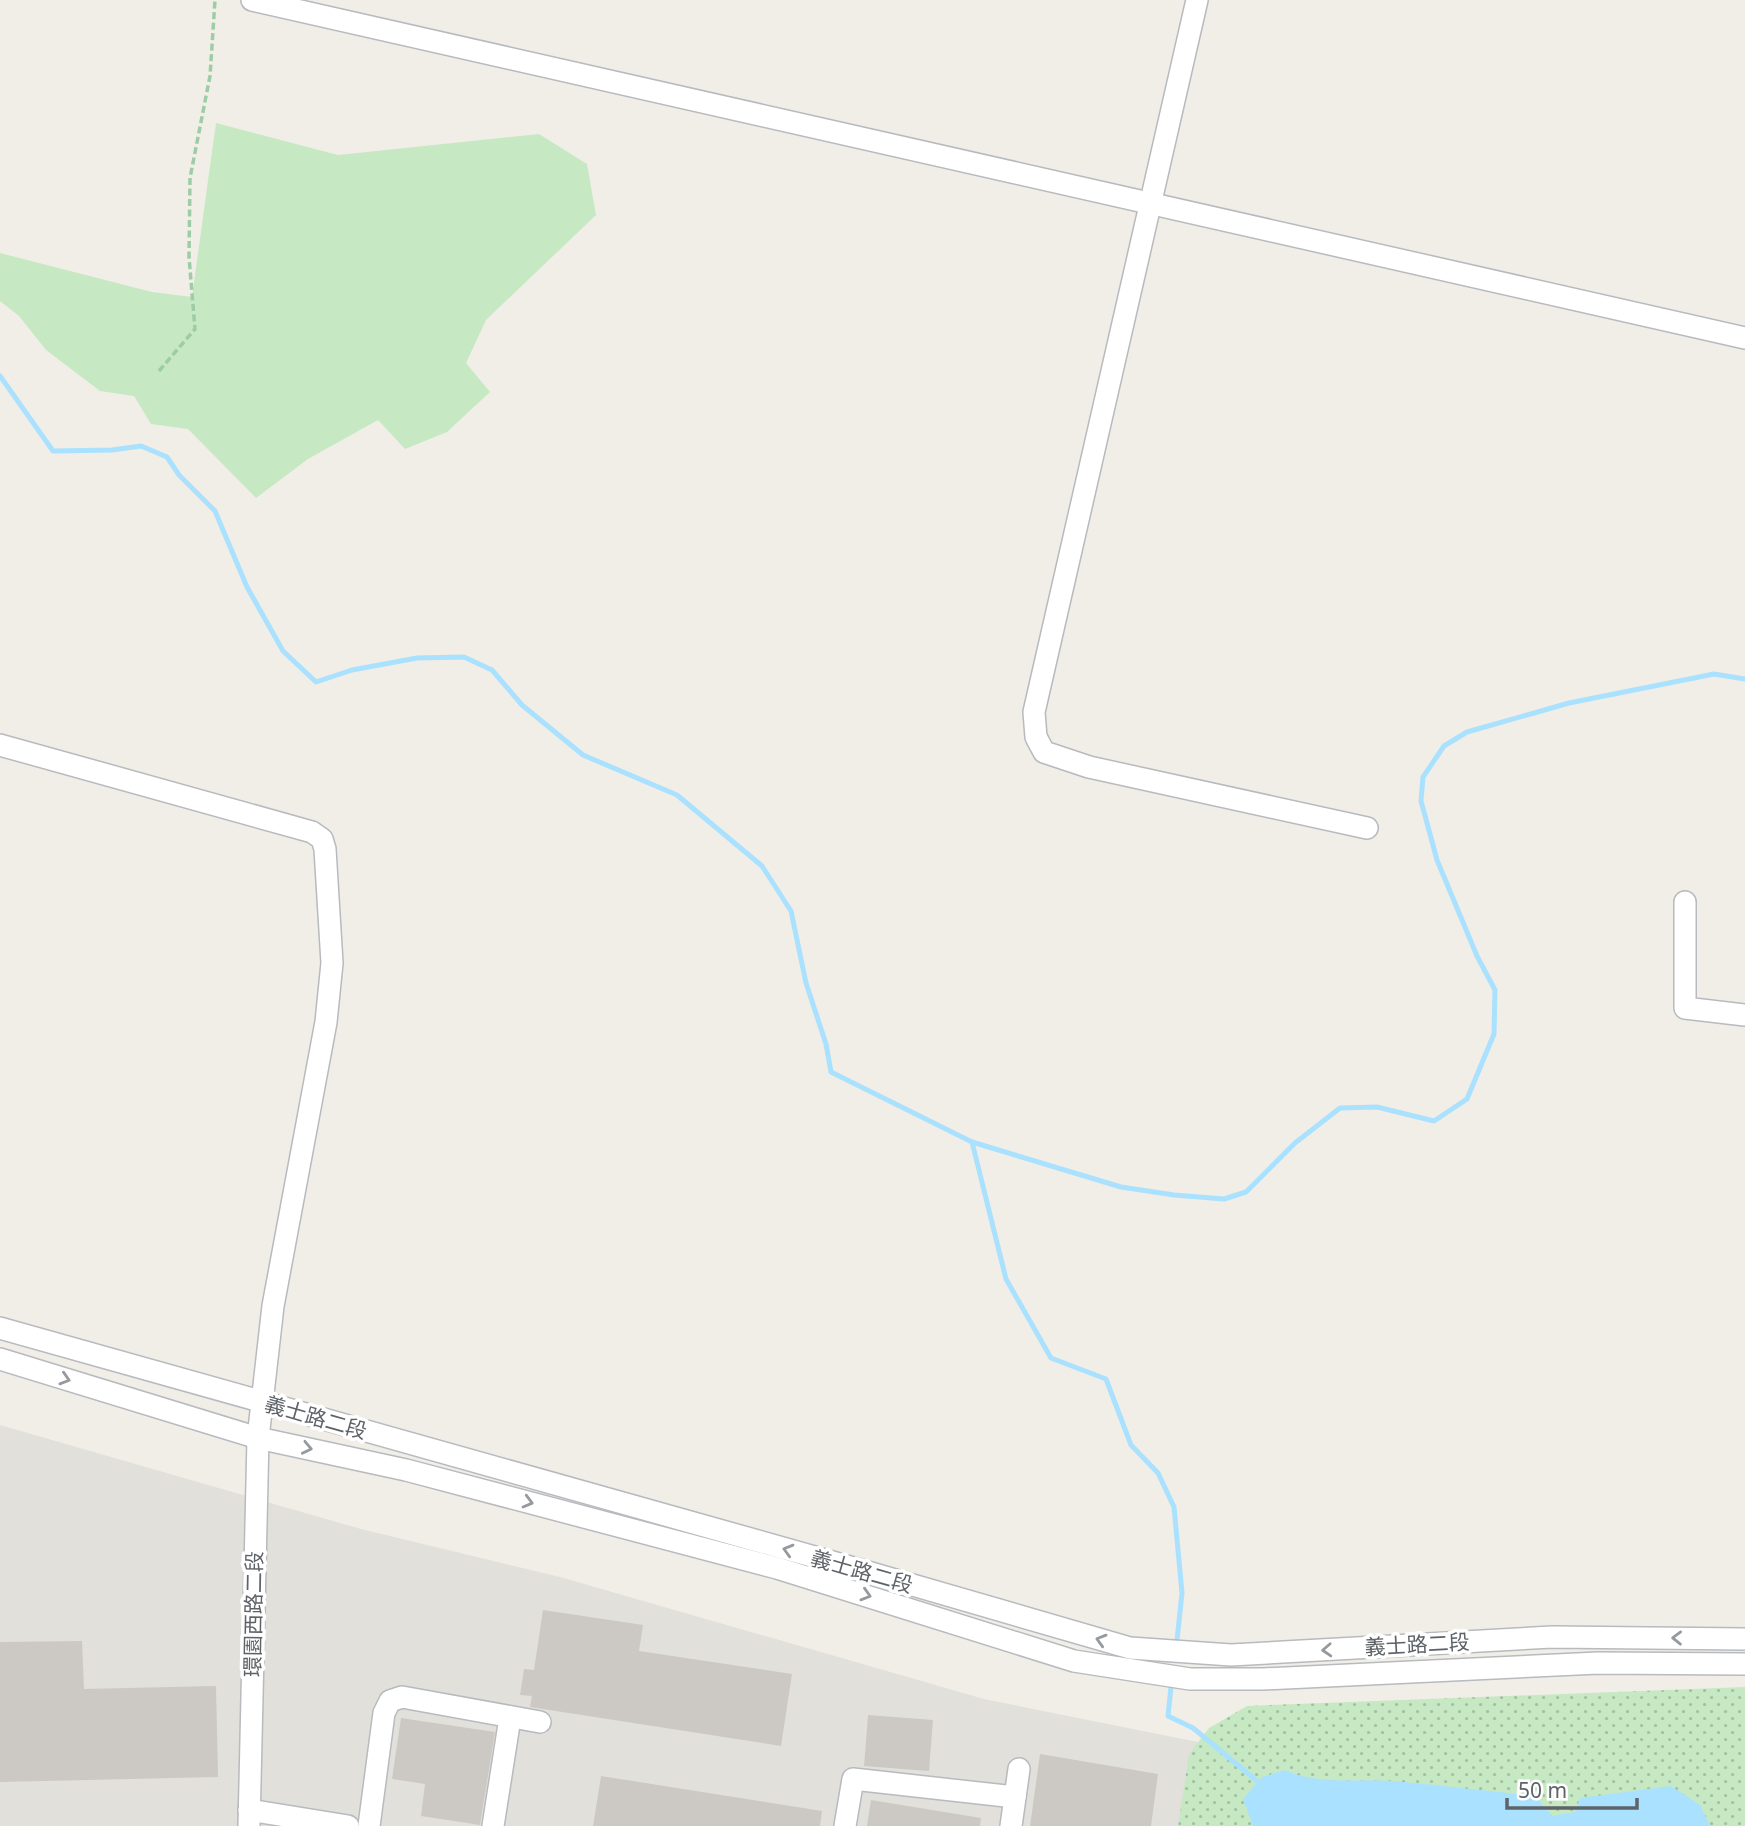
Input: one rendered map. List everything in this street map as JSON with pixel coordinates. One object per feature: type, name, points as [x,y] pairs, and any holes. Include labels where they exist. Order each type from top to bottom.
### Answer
[{"type":"street","points":[[252,0],[1745,338]]},
{"type":"street","points":[[1197,0],[1034,712],[1036,737],[1044,752],[1089,767],[1367,828]]},
{"type":"street","name":"環園西路二段","points":[[0,745],[312,832],[322,839],[326,849],[332,963],[326,1022],[273,1306],[258,1438],[249,1818]]},
{"type":"street","points":[[1685,902],[1685,1008],[1745,1015]]},
{"type":"street","name":"義士路二段","points":[[0,1328],[1130,1648],[1231,1655],[1552,1637],[1745,1639]]},
{"type":"street","name":"義士路二段","points":[[0,1359],[258,1438],[406,1470],[776,1568],[1074,1661],[1190,1679],[1263,1679],[1598,1663],[1745,1664]]},
{"type":"street","points":[[369,1826],[384,1713],[390,1701],[402,1697],[540,1722]]},
{"type":"street","points":[[493,1826],[510,1718]]},
{"type":"street","points":[[1011,1826],[1019,1769]]},
{"type":"street","points":[[845,1826],[853,1779],[1015,1797]]},
{"type":"street","points":[[249,1818],[348,1826]]},
{"type":"path","points":[[159,371],[195,328],[189,257],[190,178],[210,76],[215,0]]},
{"type":"shaded area","points":[[0,1425],[361,1529],[560,1577],[984,1699],[1223,1747],[1745,1826],[0,1826]]},
{"type":"green space","points":[[216,123],[338,155],[539,134],[587,164],[596,215],[486,320],[466,363],[490,392],[447,432],[405,449],[378,420],[308,459],[256,498],[188,429],[151,424],[134,396],[100,391],[46,350],[19,316],[0,301],[0,253],[152,292],[192,297]]},
{"type":"green space","points":[[1745,1687],[1745,1826],[1178,1826],[1189,1754],[1209,1728],[1247,1706]]},
{"type":"water","points":[[1285,1770],[1324,1780],[1391,1781],[1535,1796],[1552,1816],[1575,1812],[1580,1798],[1671,1786],[1700,1805],[1710,1826],[1253,1826],[1243,1799],[1262,1777]]},
{"type":"building","points":[[543,1610],[643,1625],[639,1651],[792,1674],[781,1746],[530,1707],[532,1696],[520,1695],[524,1669],[534,1670]]},
{"type":"building","points":[[82,1641],[84,1689],[216,1686],[218,1777],[0,1782],[0,1642]]},
{"type":"building","points":[[868,1715],[933,1720],[929,1771],[864,1766]]},
{"type":"building","points":[[401,1718],[495,1732],[480,1825],[421,1816],[425,1784],[392,1779]]},
{"type":"building","points":[[1040,1754],[1158,1774],[1151,1826],[1030,1826]]},
{"type":"building","points":[[601,1776],[822,1811],[820,1826],[593,1826]]},
{"type":"building","points":[[871,1800],[981,1818],[980,1826],[867,1826]]},
{"type":"waterway","points":[[0,376],[53,451],[112,450],[141,446],[167,457],[179,475],[215,511],[247,587],[283,651],[316,682],[352,670],[417,658],[464,657],[492,670],[522,705],[583,755],[677,795],[762,866],[791,911],[806,983],[826,1044],[831,1072],[972,1142],[1006,1279],[1051,1358],[1106,1379],[1131,1445],[1158,1473],[1174,1507],[1182,1593],[1177,1640]]},
{"type":"waterway","points":[[972,1142],[1121,1187],[1224,1199],[1246,1192],[1295,1143],[1340,1108],[1377,1107],[1434,1121],[1467,1099],[1494,1034],[1495,990],[1477,956],[1437,860],[1421,801],[1423,777],[1444,746],[1467,732],[1569,703],[1714,674],[1745,679]]},
{"type":"waterway","points":[[1171,1687],[1168,1716],[1193,1728],[1263,1786]]}]
